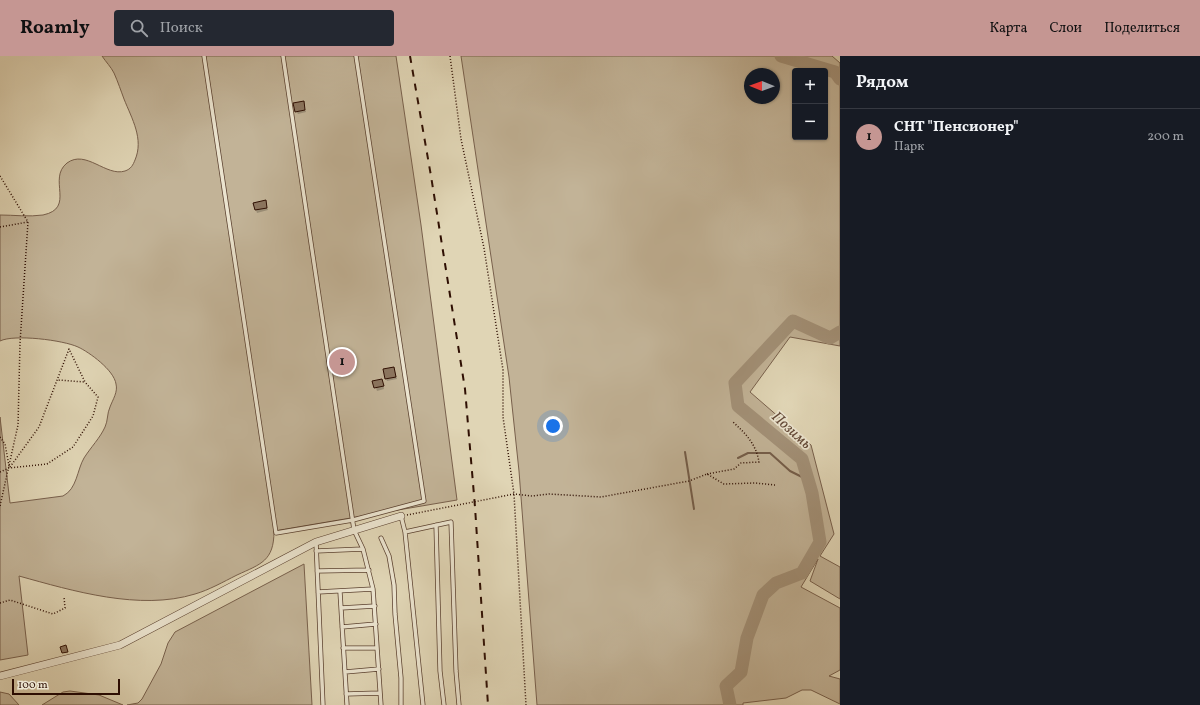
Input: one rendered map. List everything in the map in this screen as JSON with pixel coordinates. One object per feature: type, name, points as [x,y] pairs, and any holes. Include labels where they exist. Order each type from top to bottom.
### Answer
[{"type":"street","points":[[0,676],[120,645],[316,542],[401,516]]},
{"type":"lane","points":[[204,56],[276,533],[353,520],[424,501],[356,56]]},
{"type":"lane","points":[[283,56],[354,530],[363,549],[374,589],[381,705]]},
{"type":"lane","points":[[401,516],[405,532],[423,705]]},
{"type":"lane","points":[[405,532],[451,522],[456,671],[459,705]]},
{"type":"lane","points":[[436,525],[440,671],[444,705]]},
{"type":"lane","points":[[381,538],[389,556],[394,585],[401,678],[401,705]]},
{"type":"lane","points":[[316,542],[323,705]]},
{"type":"lane","points":[[316,551],[363,549]]},
{"type":"lane","points":[[317,570],[369,570]]},
{"type":"lane","points":[[318,592],[374,589]]},
{"type":"lane","points":[[340,592],[347,705]]},
{"type":"lane","points":[[341,608],[375,606]]},
{"type":"lane","points":[[342,627],[376,624]]},
{"type":"lane","points":[[343,648],[377,648]]},
{"type":"lane","points":[[345,672],[379,668]]},
{"type":"lane","points":[[346,694],[380,693]]},
{"type":"path","points":[[450,56],[461,139],[484,248],[503,370],[503,417],[514,494],[526,705]]},
{"type":"path","points":[[0,176],[28,222],[20,343],[18,425],[0,506]]},
{"type":"path","points":[[0,227],[28,222]]},
{"type":"path","points":[[0,472],[9,468],[47,464],[73,447],[93,416],[98,397],[86,382],[69,349],[39,427],[9,468]]},
{"type":"path","points":[[58,380],[86,382]]},
{"type":"path","points":[[401,516],[514,494],[532,496],[549,494],[601,497],[689,481],[707,474],[734,469],[741,464],[759,462],[752,442],[733,422]]},
{"type":"path","points":[[0,437],[5,444],[9,468]]},
{"type":"path","points":[[707,474],[724,484],[755,483],[775,485]]},
{"type":"path","points":[[0,603],[10,600],[53,614],[65,608],[64,597]]},
{"type":"shaded area","points":[[102,56],[396,56],[421,225],[457,500],[274,531],[272,549],[269,555],[259,564],[206,590],[174,599],[129,600],[107,597],[62,588],[19,576],[28,655],[0,660],[0,417],[10,503],[63,496],[71,489],[84,458],[105,427],[109,409],[115,396],[116,384],[111,373],[106,367],[88,353],[71,344],[27,338],[7,339],[0,341],[0,215],[38,216],[53,211],[58,206],[60,200],[59,177],[67,163],[74,160],[81,159],[89,161],[118,172],[125,171],[133,165],[138,144],[136,129],[114,73]]},
{"type":"shaded area","points":[[461,56],[832,56],[840,63],[840,346],[790,337],[750,392],[811,445],[834,534],[820,556],[840,567],[840,599],[810,581],[818,559],[801,587],[840,608],[840,670],[829,676],[840,679],[840,704],[811,690],[802,690],[786,698],[743,703],[743,705],[537,705],[519,471],[509,377]]},
{"type":"shaded area","points":[[304,564],[312,705],[127,705],[138,703],[142,699],[161,664],[168,643],[175,632]]},
{"type":"shaded area","points":[[70,691],[99,695],[123,705],[42,705],[63,692]]},
{"type":"shaded area","points":[[0,692],[9,694],[19,705],[0,705]]},
{"type":"building","points":[[304,101],[305,110],[295,112],[293,103]]},
{"type":"building","points":[[266,200],[267,208],[255,210],[253,203]]},
{"type":"building","points":[[394,367],[396,377],[385,379],[383,369]]},
{"type":"building","points":[[382,379],[384,386],[374,388],[372,381]]},
{"type":"building","points":[[66,645],[68,652],[62,653],[60,647]]},
{"type":"waterway","name":"Позимь","points":[[781,56],[835,72],[840,79]]},
{"type":"waterway","name":"Позимь","points":[[730,705],[726,686],[741,672],[747,638],[763,595],[776,583],[802,573],[820,542],[812,493],[802,459],[738,406],[735,383],[793,321],[830,338],[840,332]]},
{"type":"waterway","points":[[685,452],[694,509]]},
{"type":"waterway","points":[[738,458],[748,453],[770,453],[790,471],[808,480]]},
{"type":"railway","points":[[410,56],[465,389],[475,507],[488,705]]},
{"type":"place","name":"СНТ \"Пенсионер\"","points":[[342,362]]}]
